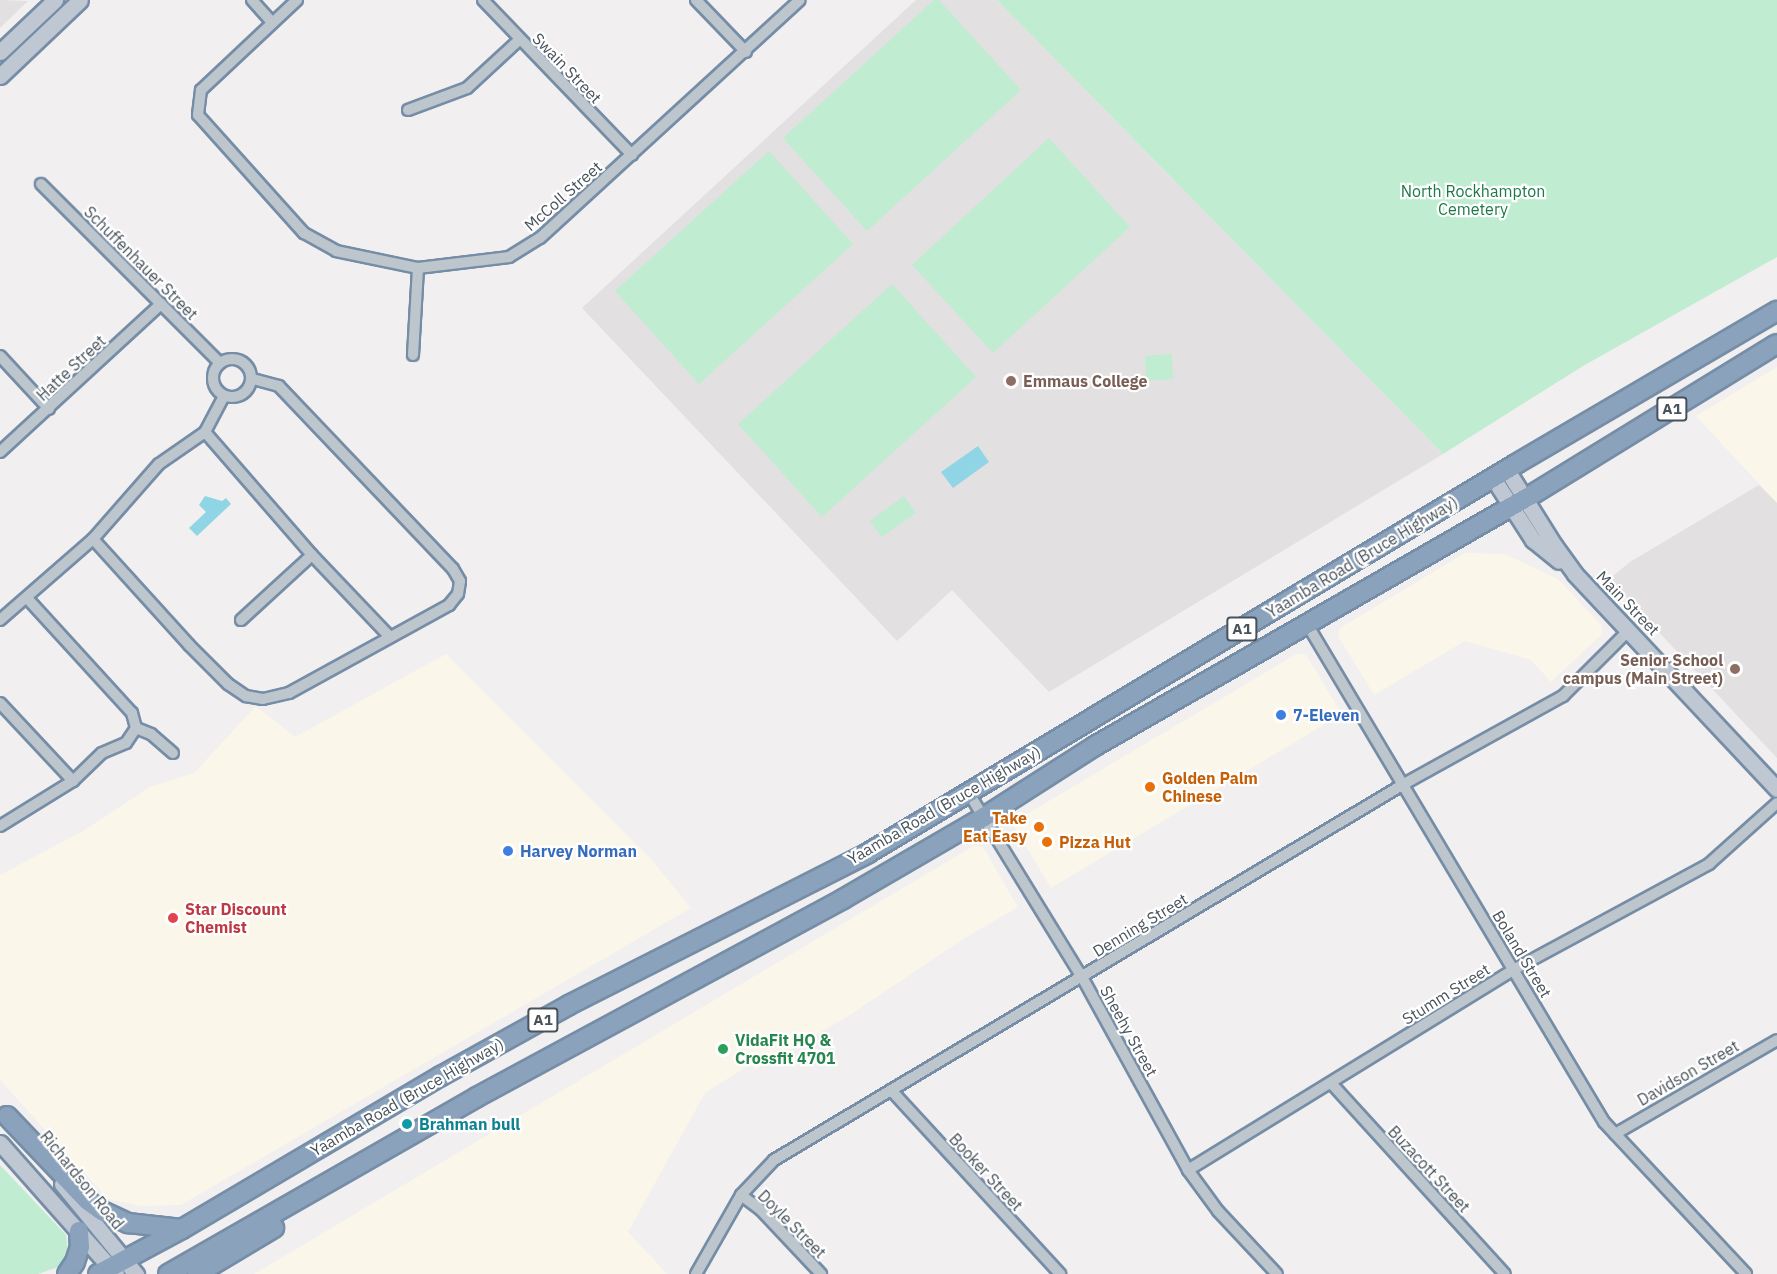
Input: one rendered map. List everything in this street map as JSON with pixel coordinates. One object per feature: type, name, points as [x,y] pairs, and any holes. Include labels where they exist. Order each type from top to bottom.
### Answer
[{"type":"highway","name":"Yaamba Road (Bruce Highway)","points":[[117,1270],[441,1076],[597,991],[867,853],[1777,311]]},
{"type":"highway","name":"Yaamba Road (Bruce Highway)","points":[[168,1274],[477,1097],[843,899],[984,816],[1095,746],[1207,684],[1518,503],[1777,344]]},
{"type":"highway","points":[[3,1113],[88,1202],[128,1223],[182,1229]]},
{"type":"highway","points":[[197,1274],[274,1228],[295,1211],[298,1201]]},
{"type":"highway","points":[[67,1274],[75,1262],[80,1247],[79,1231]]},
{"type":"main road","points":[[0,52],[55,0]]},
{"type":"main road","points":[[0,76],[80,0]]},
{"type":"main road","name":"Main Street","points":[[1500,474],[1518,503],[1575,574],[1777,789]]},
{"type":"main road","name":"Richardson Road","points":[[3,1113],[117,1270]]},
{"type":"main road","name":"Richardson Road","points":[[0,1143],[117,1270]]},
{"type":"street","points":[[252,0],[272,22],[297,0]]},
{"type":"street","name":"Swain Street","points":[[483,0],[632,155]]},
{"type":"street","points":[[696,0],[746,52]]},
{"type":"street","name":"McColl Street","points":[[272,22],[201,90],[198,115],[304,233],[336,251],[418,268],[509,257],[540,238],[746,52],[800,0]]},
{"type":"street","points":[[408,110],[467,88],[519,40]]},
{"type":"street","name":"Schuffenhauer Street","points":[[41,184],[220,363]]},
{"type":"street","points":[[413,355],[418,268]]},
{"type":"street","name":"Hatte Street","points":[[0,452],[161,304]]},
{"type":"street","points":[[0,356],[49,409]]},
{"type":"street","points":[[238,359],[248,367],[252,379],[243,395],[224,396],[214,387],[212,380],[220,363],[238,359]]},
{"type":"street","points":[[93,539],[189,645],[228,684],[246,696],[276,698],[289,693],[449,605],[458,594],[460,581],[453,569],[279,386],[252,379]]},
{"type":"street","points":[[0,620],[93,539],[159,464],[205,432],[224,396]]},
{"type":"street","points":[[205,432],[312,555],[390,637]]},
{"type":"street","points":[[241,620],[312,555]]},
{"type":"street","points":[[27,598],[132,713],[136,729]]},
{"type":"street","name":"Boland Street","points":[[1307,624],[1605,1122],[1746,1274]]},
{"type":"street","name":"Denning Street","points":[[696,1274],[741,1195],[774,1160],[1404,784],[1563,696],[1629,630]]},
{"type":"street","points":[[0,703],[73,781]]},
{"type":"street","points":[[136,729],[151,734],[173,753]]},
{"type":"street","points":[[0,826],[73,781],[102,753],[126,742],[136,729]]},
{"type":"street","name":"Sheehy Street","points":[[968,792],[1082,977],[1188,1170],[1218,1211],[1277,1274]]},
{"type":"street","name":"Stumm Street","points":[[1188,1170],[1514,970],[1709,864],[1777,803]]},
{"type":"street","name":"Davidson Street","points":[[1615,1134],[1777,1040]]},
{"type":"street","name":"Buzacott Street","points":[[1331,1083],[1505,1274]]},
{"type":"street","name":"Booker Street","points":[[891,1090],[1060,1274]]},
{"type":"street","name":"Doyle Street","points":[[741,1195],[761,1210],[821,1274]]},
{"type":"shaded area","points":[[0,0],[28,1],[0,28]]},
{"type":"shaded area","name":"Emmaus College","points":[[916,0],[997,0],[1443,454],[1049,692],[952,590],[897,641],[582,308]]},
{"type":"shaded area","points":[[1777,367],[1777,503],[1696,416]]},
{"type":"shaded area","name":"Senior School campus (Main Street)","points":[[1759,485],[1777,503],[1777,758],[1609,579],[1630,562]]},
{"type":"shaded area","points":[[1465,553],[1505,554],[1558,579],[1602,626],[1602,634],[1551,682],[1531,660],[1465,641],[1374,695],[1338,636],[1340,628]]},
{"type":"shaded area","points":[[1298,653],[1306,655],[1342,714],[1051,888],[1012,823]]},
{"type":"shaded area","points":[[446,654],[651,859],[691,908],[181,1205],[141,1206],[108,1199],[0,1080],[0,875],[83,831],[150,787],[194,773],[256,706],[295,737]]},
{"type":"shaded area","points":[[975,845],[983,847],[1018,907],[957,943],[847,1017],[755,1070],[751,1064],[705,1093],[628,1232],[667,1274],[254,1274]]},
{"type":"green space","points":[[934,0],[939,0],[1021,90],[867,231],[783,138]]},
{"type":"green space","name":"North Rockhampton Cemetery","points":[[997,0],[1777,0],[1777,257],[1583,366],[1443,454]]},
{"type":"green space","points":[[1049,138],[1130,227],[993,353],[912,265]]},
{"type":"green space","points":[[769,151],[853,244],[699,384],[615,291]]},
{"type":"green space","points":[[892,284],[976,377],[822,517],[738,424]]},
{"type":"green space","points":[[1172,354],[1173,379],[1146,381],[1145,356]]},
{"type":"green space","points":[[904,496],[916,513],[882,537],[870,521]]},
{"type":"green space","points":[[0,1165],[66,1235],[68,1252],[61,1266],[38,1274],[0,1274]]},
{"type":"water","points":[[978,446],[989,462],[953,488],[941,472]]},
{"type":"water","points":[[205,496],[222,501],[226,498],[231,504],[197,536],[189,528],[206,512],[199,505]]},
{"type":"place","name":"Emmaus College","points":[[1011,381]]},
{"type":"place","name":"Senior School campus (Main Street)","points":[[1735,669]]},
{"type":"place","name":"7-Eleven","points":[[1281,715]]},
{"type":"place","name":"Golden Palm Chinese","points":[[1150,787]]},
{"type":"place","name":"Take Eat Easy","points":[[1039,827]]},
{"type":"place","name":"Pizza Hut","points":[[1047,842]]},
{"type":"place","name":"Harvey Norman","points":[[508,851]]},
{"type":"place","name":"Star Discount Chemist","points":[[173,918]]},
{"type":"place","name":"VidaFit HQ & Crossfit 4701","points":[[723,1049]]},
{"type":"place","name":"Brahman bull","points":[[407,1124]]}]
